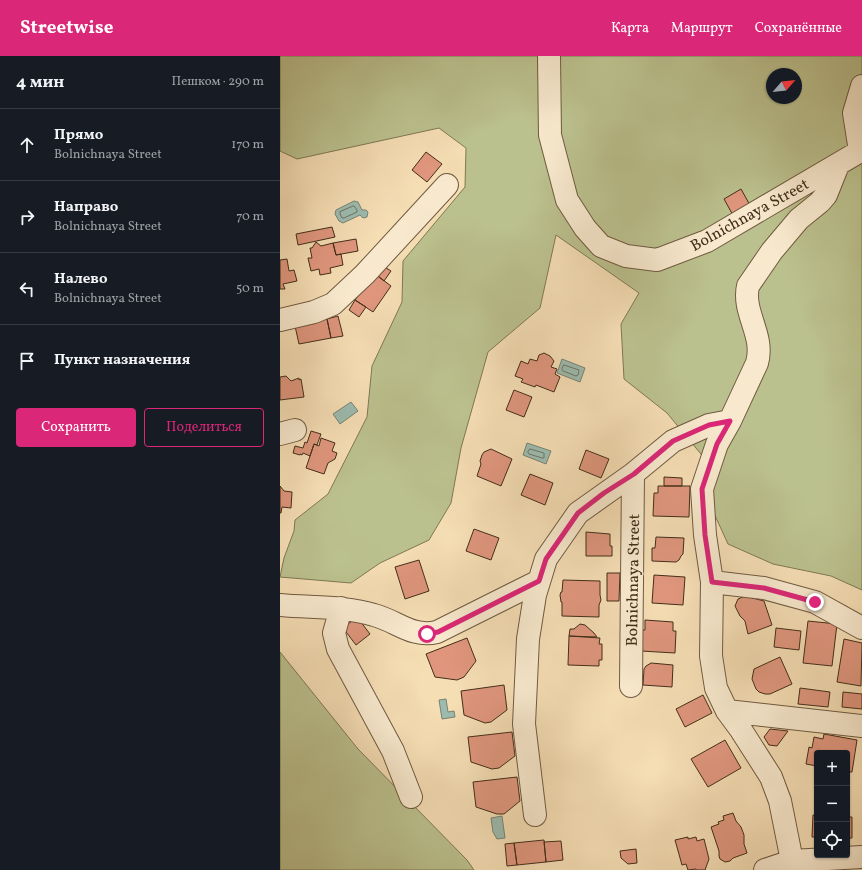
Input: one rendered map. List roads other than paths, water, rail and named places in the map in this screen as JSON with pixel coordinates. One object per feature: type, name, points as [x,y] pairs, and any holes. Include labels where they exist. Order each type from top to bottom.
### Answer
[{"type":"street","name":"Bolnichnaya Street","points":[[549,56],[550,135],[568,200],[585,228],[602,246],[626,256],[657,260],[707,241],[838,165],[861,150]]},
{"type":"street","points":[[861,150],[854,113],[862,86]]},
{"type":"street","name":"Bolnichnaya Street","points":[[793,865],[780,801],[771,777],[727,711],[716,688],[711,656],[712,582],[705,535],[702,489],[717,444],[730,421],[757,363],[759,355],[759,344],[750,315],[747,292],[748,286],[776,246],[799,220],[823,198],[838,165]]},
{"type":"street","points":[[280,320],[314,312],[333,304],[365,274],[447,185]]},
{"type":"street","points":[[535,816],[524,724],[528,639],[535,595],[546,559],[578,513],[604,493],[634,474],[673,441],[709,425],[730,421]]},
{"type":"street","name":"Bolnichnaya Street","points":[[631,686],[634,474]]},
{"type":"street","points":[[280,605],[312,608],[341,608],[375,615],[407,630],[427,634],[438,632],[539,581]]},
{"type":"street","points":[[712,582],[764,588],[815,602],[862,628]]},
{"type":"street","points":[[341,608],[334,633],[338,649],[393,751],[411,797]]},
{"type":"street","points":[[727,711],[862,726]]},
{"type":"street","points":[[765,870],[793,865],[862,857]]},
{"type":"water","points":[[354,201],[358,202],[362,210],[366,210],[368,212],[367,217],[363,218],[360,215],[343,223],[339,221],[335,214],[336,210]]},
{"type":"water","points":[[562,359],[585,368],[580,382],[557,373]]},
{"type":"water","points":[[351,402],[358,411],[340,424],[333,414]]},
{"type":"water","points":[[527,443],[551,451],[546,464],[523,455]]},
{"type":"water","points":[[446,699],[448,712],[454,711],[455,717],[442,719],[439,700]]},
{"type":"water","points":[[502,816],[505,838],[497,839],[493,832],[491,818]]}]
